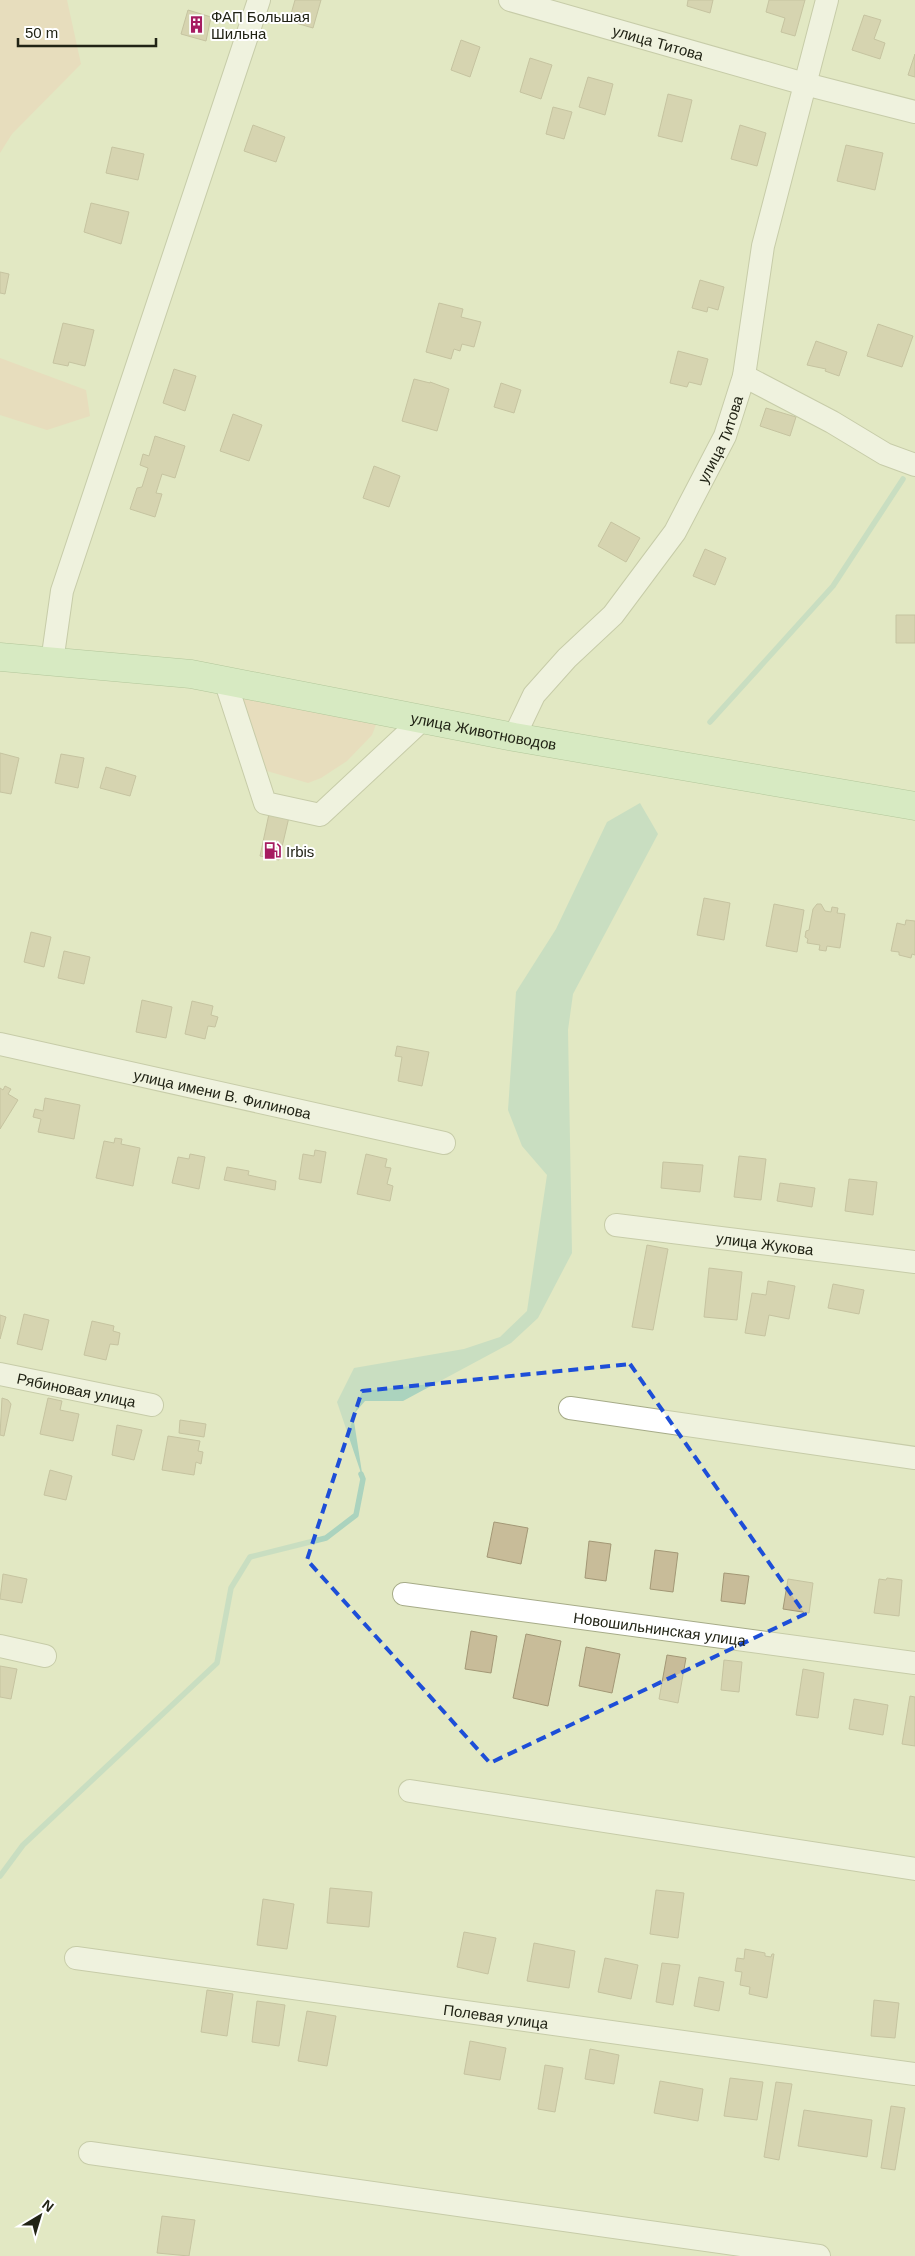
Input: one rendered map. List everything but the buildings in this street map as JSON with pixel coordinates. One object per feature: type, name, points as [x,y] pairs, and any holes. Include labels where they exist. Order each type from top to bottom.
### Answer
[{"type":"main road","name":"улица Животноводов","points":[[0,657],[191,674],[514,737],[915,806]]},
{"type":"street","points":[[52,662],[62,591],[259,0]]},
{"type":"street","name":"улица Титова","points":[[510,0],[805,84],[915,112]]},
{"type":"street","points":[[805,84],[827,0]]},
{"type":"street","name":"улица Титова","points":[[514,737],[534,695],[567,658],[613,615],[675,532],[725,436],[744,376],[763,246],[805,84]]},
{"type":"street","points":[[744,376],[832,422],[885,454],[915,465]]},
{"type":"street","points":[[225,680],[265,803],[320,815],[423,719]]},
{"type":"street","name":"улица имени В. Филинова","points":[[0,1044],[444,1143]]},
{"type":"street","name":"улица Жукова","points":[[616,1225],[915,1262]]},
{"type":"street","name":"Рябиновая улица","points":[[0,1374],[152,1405]]},
{"type":"street","points":[[570,1408],[915,1458]]},
{"type":"street","name":"Новошильнинская улица","points":[[404,1594],[915,1663]]},
{"type":"street","points":[[0,1646],[45,1656]]},
{"type":"street","points":[[410,1791],[915,1869]]},
{"type":"street","name":"Полевая улица","points":[[76,1958],[915,2074]]},
{"type":"street","points":[[90,2153],[819,2256]]},
{"type":"highlighted area","points":[[630,1364],[805,1614],[490,1763],[307,1560],[362,1391]]},
{"type":"shaded area","points":[[0,0],[67,0],[81,64],[12,134],[0,153]]},
{"type":"shaded area","points":[[0,358],[86,390],[90,416],[47,430],[0,415]]},
{"type":"shaded area","points":[[249,695],[378,719],[372,735],[347,761],[321,778],[308,783],[267,771],[252,757],[239,702]]},
{"type":"shaded area","points":[[640,803],[658,834],[573,994],[568,1030],[572,1253],[538,1318],[511,1343],[403,1401],[365,1401],[353,1415],[363,1479],[337,1402],[354,1368],[464,1349],[500,1337],[527,1311],[547,1175],[522,1146],[508,1110],[516,992],[556,929],[607,822]]},
{"type":"waterway","points":[[710,722],[833,586],[903,479]]},
{"type":"waterway","points":[[0,1876],[23,1845],[217,1663],[231,1588],[250,1557],[326,1538],[356,1515],[363,1479],[361,1474]]},
{"type":"place","name":"ФАП Большая Шильна","points":[[197,25]]},
{"type":"place","name":"Irbis","points":[[272,851]]}]
